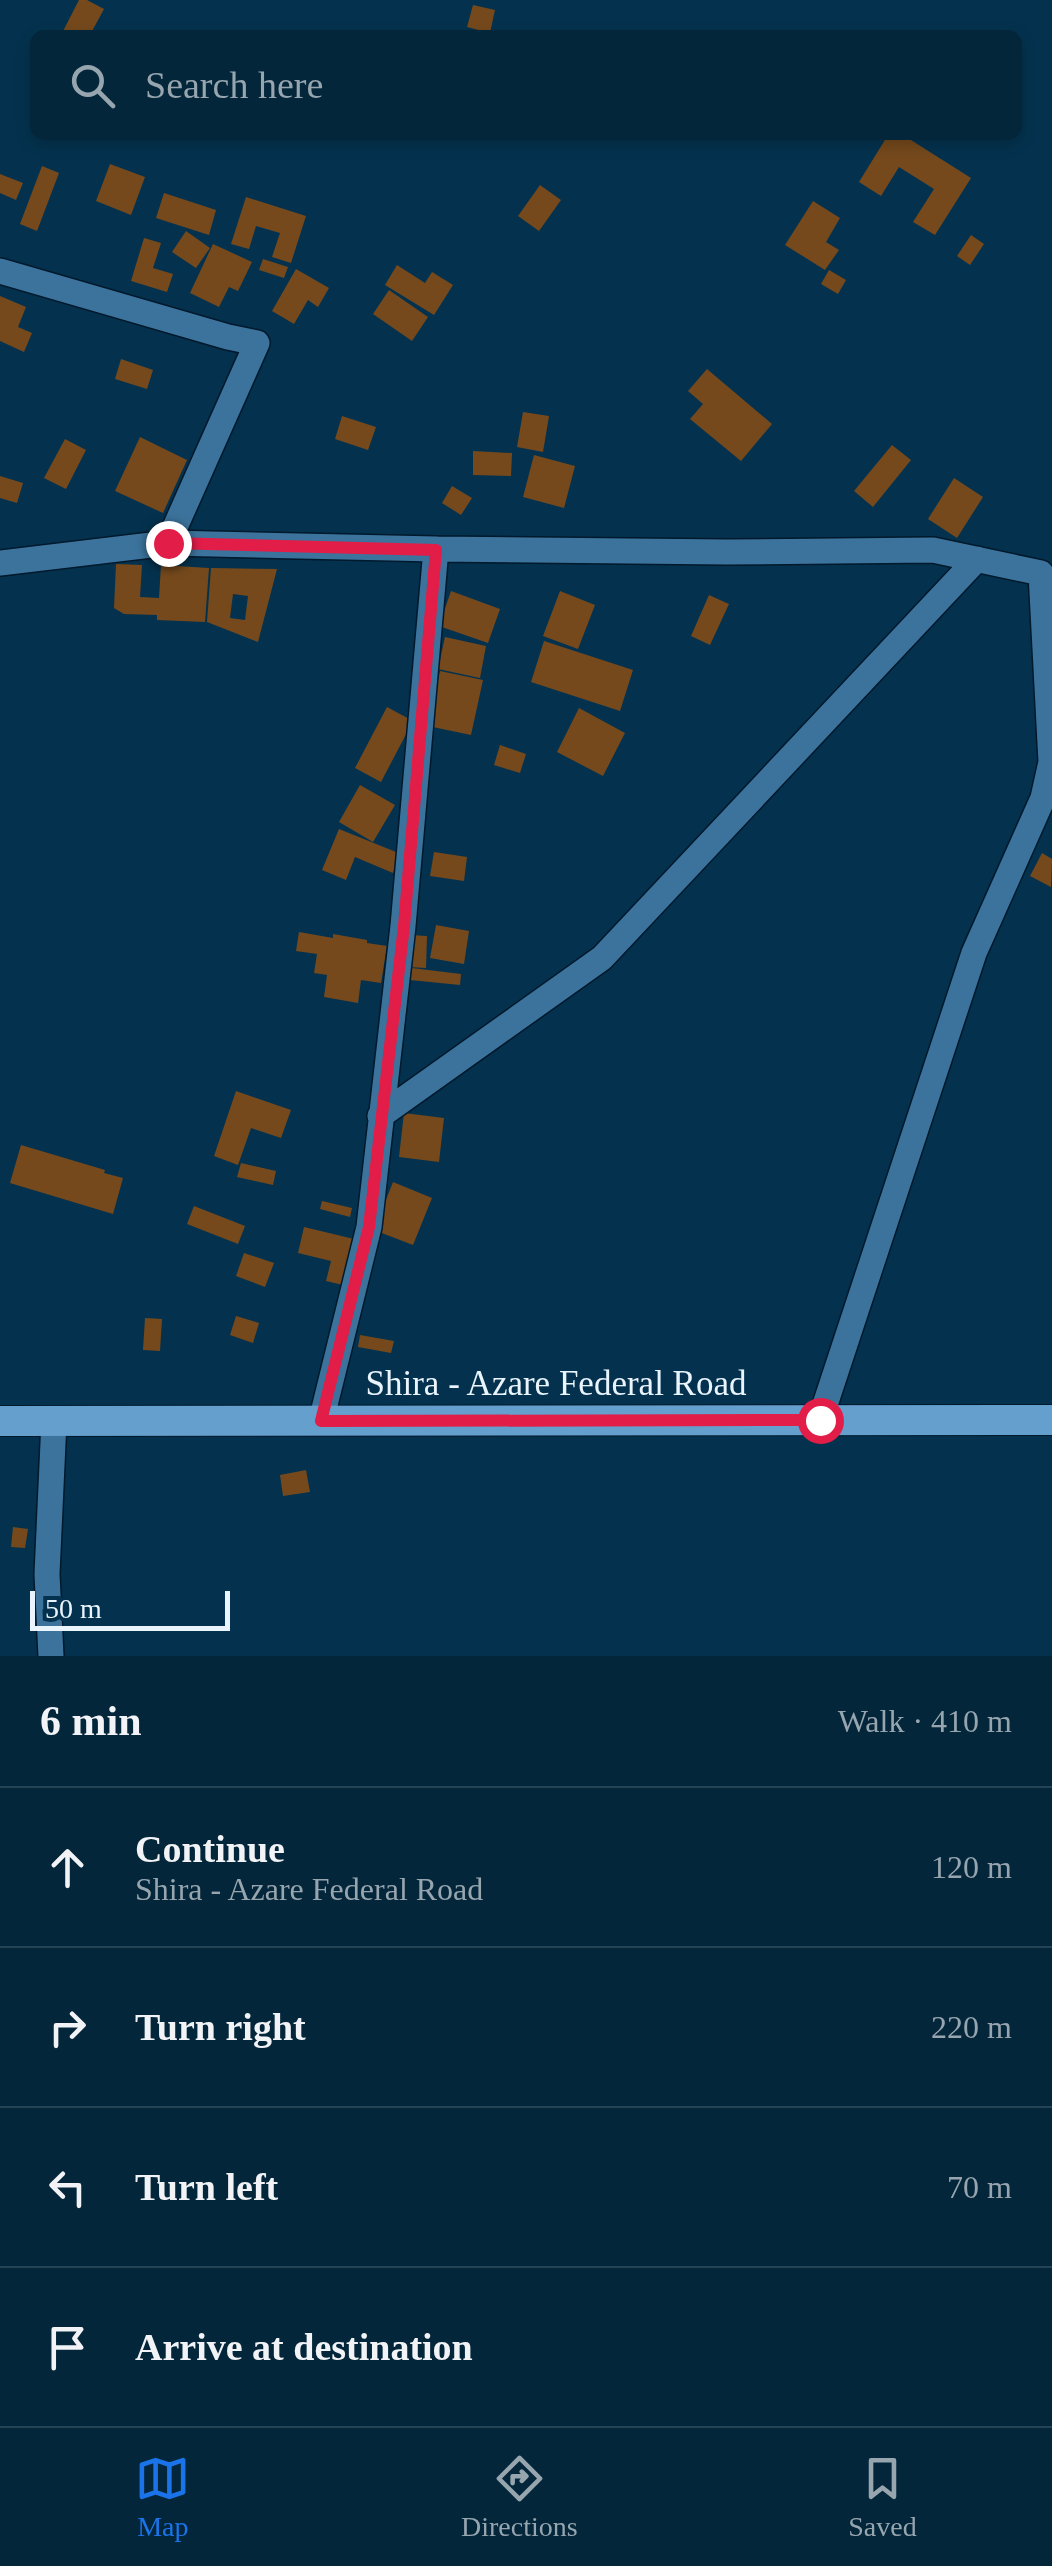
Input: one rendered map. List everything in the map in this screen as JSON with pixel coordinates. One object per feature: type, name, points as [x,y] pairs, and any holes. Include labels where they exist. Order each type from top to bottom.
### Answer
[{"type":"main road","name":"Shira - Azare Federal Road","points":[[0,1421],[1052,1420]]},
{"type":"street","points":[[0,271],[257,343],[168,543]]},
{"type":"street","points":[[0,564],[168,543],[436,550],[933,550],[1041,574],[1050,762],[1044,798],[974,954],[820,1420]]},
{"type":"street","points":[[321,1421],[369,1227],[404,926],[436,550]]},
{"type":"street","points":[[380,1116],[602,958],[976,559]]},
{"type":"street","points":[[51,1656],[47,1574],[54,1421]]},
{"type":"building","points":[[79,0],[104,9],[93,30],[64,30]]},
{"type":"building","points":[[473,5],[495,10],[491,30],[467,27]]},
{"type":"building","points":[[885,140],[911,140],[971,178],[935,235],[913,222],[934,189],[899,167],[881,196],[859,182]]},
{"type":"building","points":[[110,164],[145,177],[131,215],[96,201]]},
{"type":"building","points":[[42,166],[59,173],[37,231],[20,224]]},
{"type":"building","points":[[0,174],[23,183],[16,200],[0,193]]},
{"type":"building","points":[[540,185],[561,200],[539,231],[518,216]]},
{"type":"building","points":[[164,193],[216,210],[209,235],[156,218]]},
{"type":"building","points":[[246,197],[306,216],[291,263],[272,257],[280,233],[256,226],[249,249],[231,244]]},
{"type":"building","points":[[813,201],[840,218],[826,242],[839,250],[825,270],[785,245]]},
{"type":"building","points":[[186,231],[210,248],[196,268],[172,252]]},
{"type":"building","points":[[971,235],[984,244],[970,265],[957,256]]},
{"type":"building","points":[[144,238],[161,243],[153,268],[173,274],[167,292],[131,281]]},
{"type":"building","points":[[213,244],[252,262],[238,291],[229,287],[219,307],[190,293]]},
{"type":"building","points":[[263,259],[288,267],[284,278],[259,270]]},
{"type":"building","points":[[397,265],[425,283],[432,272],[453,285],[434,315],[385,285]]},
{"type":"building","points":[[296,269],[329,288],[318,307],[308,300],[294,324],[272,311]]},
{"type":"building","points":[[829,270],[846,280],[838,294],[821,284]]},
{"type":"building","points":[[389,290],[428,317],[412,341],[373,314]]},
{"type":"building","points":[[0,296],[26,307],[18,327],[32,333],[24,352],[0,341]]},
{"type":"building","points":[[121,359],[153,370],[147,389],[115,379]]},
{"type":"building","points":[[707,369],[772,424],[741,461],[690,419],[703,404],[688,391]]},
{"type":"building","points":[[523,412],[549,416],[543,452],[517,447]]},
{"type":"building","points":[[342,416],[376,427],[368,450],[335,439]]},
{"type":"building","points":[[140,437],[187,460],[163,513],[115,491]]},
{"type":"building","points":[[65,439],[86,450],[66,489],[44,478]]},
{"type":"building","points":[[892,445],[911,460],[873,507],[854,491]]},
{"type":"building","points":[[473,451],[512,453],[511,476],[473,475]]},
{"type":"building","points":[[534,455],[575,466],[564,508],[523,497]]},
{"type":"building","points":[[0,476],[23,483],[17,503],[0,498]]},
{"type":"building","points":[[954,478],[983,497],[957,538],[928,519]]},
{"type":"building","points":[[452,486],[472,498],[461,515],[442,503]]},
{"type":"building","points":[[116,564],[142,565],[140,597],[159,598],[161,565],[209,568],[205,622],[157,620],[157,615],[124,614],[114,608]]},
{"type":"building","points":[[211,568],[277,569],[258,642],[207,622]],"holes":[[[233,594],[248,596],[245,620],[230,618]]]},
{"type":"building","points":[[451,591],[500,609],[488,643],[439,626]]},
{"type":"building","points":[[560,591],[595,605],[578,649],[543,636]]},
{"type":"building","points":[[709,595],[729,604],[710,645],[691,636]]},
{"type":"building","points":[[445,637],[486,646],[480,678],[438,669]]},
{"type":"building","points":[[544,641],[633,670],[620,711],[531,682]]},
{"type":"building","points":[[440,671],[483,680],[471,735],[428,726]]},
{"type":"building","points":[[387,707],[413,721],[381,782],[355,768]]},
{"type":"building","points":[[579,708],[625,733],[603,776],[557,752]]},
{"type":"building","points":[[500,745],[526,754],[520,773],[494,765]]},
{"type":"building","points":[[360,785],[395,805],[373,842],[339,822]]},
{"type":"building","points":[[339,829],[401,854],[393,873],[355,857],[346,880],[322,870]]},
{"type":"building","points":[[434,852],[467,857],[464,881],[430,876]]},
{"type":"building","points":[[1042,853],[1052,859],[1051,887],[1030,876]]},
{"type":"building","points":[[436,925],[469,931],[464,964],[430,958]]},
{"type":"building","points":[[299,932],[333,938],[333,934],[387,946],[381,983],[361,980],[358,1003],[324,997],[327,975],[314,973],[317,954],[296,951]]},
{"type":"building","points":[[408,935],[427,936],[426,968],[407,967]]},
{"type":"building","points":[[412,968],[461,974],[460,985],[410,980]]},
{"type":"building","points":[[236,1091],[291,1110],[281,1138],[251,1128],[238,1165],[214,1156]]},
{"type":"building","points":[[404,1113],[444,1118],[439,1162],[399,1157]]},
{"type":"building","points":[[21,1145],[123,1178],[113,1214],[10,1183]]},
{"type":"building","points":[[241,1163],[276,1171],[273,1185],[237,1177]]},
{"type":"building","points":[[393,1182],[432,1198],[413,1245],[374,1230]]},
{"type":"building","points":[[322,1201],[352,1208],[350,1217],[320,1209]]},
{"type":"building","points":[[194,1206],[245,1226],[238,1244],[187,1224]]},
{"type":"building","points":[[304,1227],[354,1239],[343,1285],[326,1281],[331,1261],[298,1253]]},
{"type":"building","points":[[244,1253],[274,1263],[265,1287],[236,1276]]},
{"type":"building","points":[[236,1316],[259,1323],[253,1343],[230,1335]]},
{"type":"building","points":[[145,1318],[162,1319],[160,1351],[143,1350]]},
{"type":"building","points":[[360,1335],[394,1341],[391,1353],[358,1347]]},
{"type":"building","points":[[306,1470],[310,1492],[283,1496],[280,1475]]},
{"type":"building","points":[[13,1527],[28,1529],[25,1548],[11,1547]]},
{"type":"route","points":[[168,543],[436,550],[404,926],[369,1227],[321,1421],[820,1420]]}]
